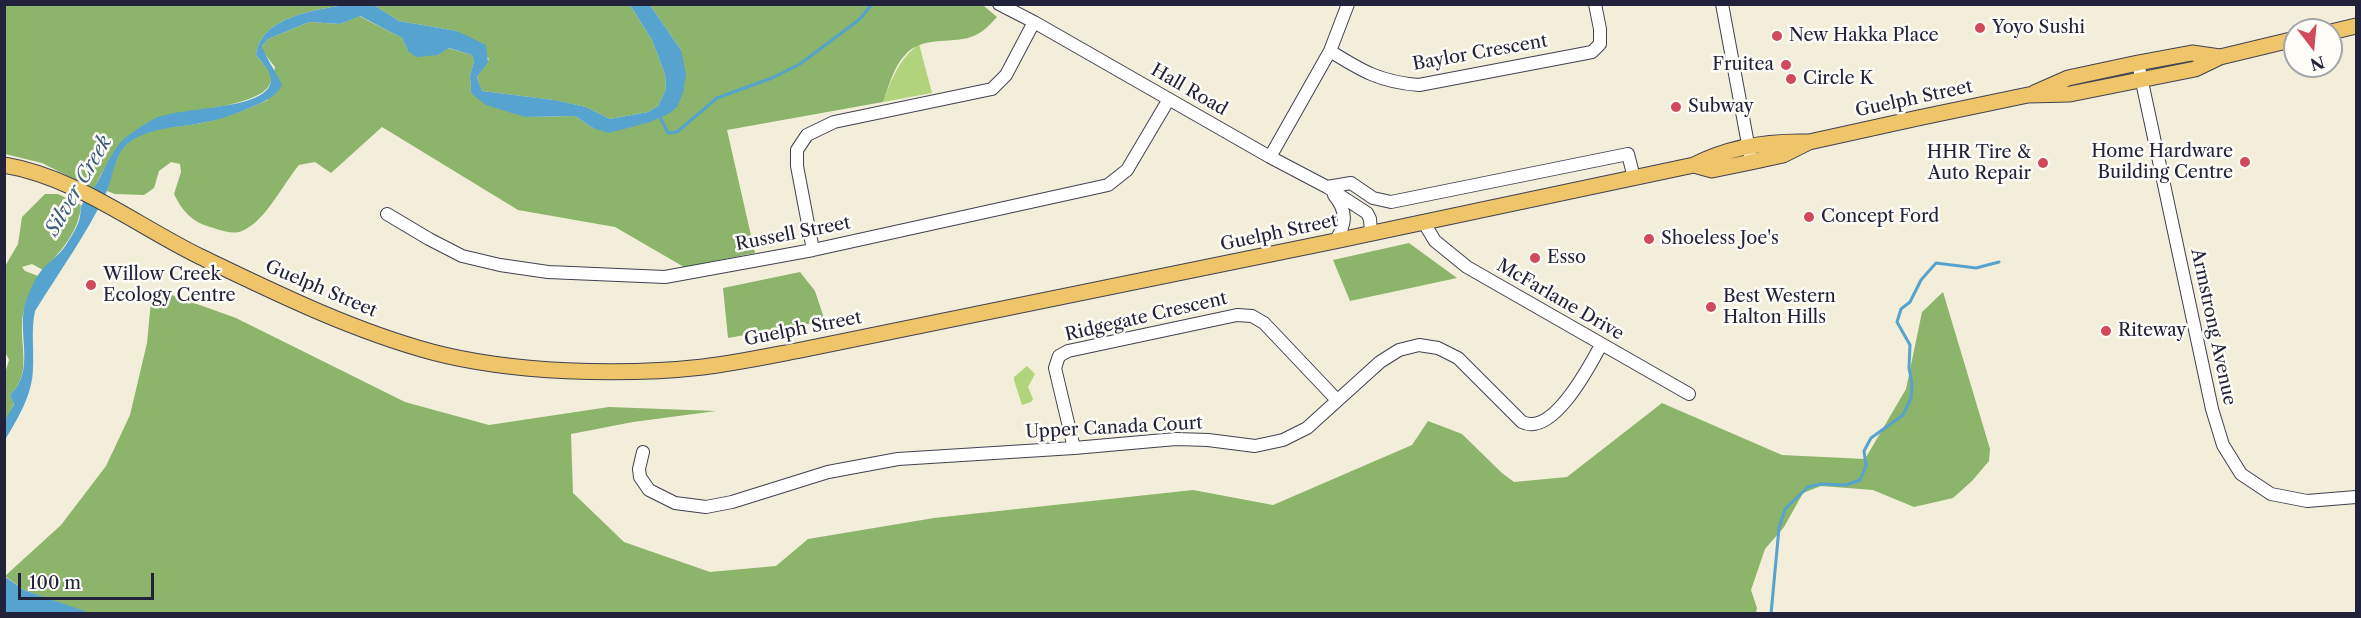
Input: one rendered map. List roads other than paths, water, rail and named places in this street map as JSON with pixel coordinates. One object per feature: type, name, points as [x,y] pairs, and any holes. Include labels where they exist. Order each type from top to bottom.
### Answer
[{"type":"main road","name":"Guelph Street","points":[[4,165],[25,169],[67,185],[200,256],[312,309],[360,329],[432,352],[482,362],[603,372],[702,367],[801,350],[1335,242],[1694,165],[1711,156],[1750,154],[1781,141],[1809,142],[2028,95],[2070,94],[2195,69],[2220,57],[2283,42]]},
{"type":"main road","name":"Guelph Street","points":[[2028,95],[2068,78],[2138,63],[2192,53],[2220,57]]},
{"type":"street","name":"Hall Road","points":[[999,4],[1327,187],[1367,213],[1371,233]]},
{"type":"street","name":"Baylor Crescent","points":[[1330,51],[1361,70],[1392,83],[1419,85],[1592,52],[1600,44],[1600,29],[1595,4]]},
{"type":"street","points":[[1722,4],[1750,154]]},
{"type":"street","points":[[1270,157],[1330,51],[1346,5]]},
{"type":"street","points":[[813,250],[797,166],[797,150],[807,135],[834,122],[992,89],[1006,75],[1034,22]]},
{"type":"street","name":"Armstrong Avenue","points":[[2138,63],[2212,409],[2223,445],[2241,474],[2271,494],[2307,501],[2356,497]]},
{"type":"street","name":"Russell Street","points":[[387,214],[462,256],[500,265],[548,272],[666,277],[813,250],[1108,185],[1127,170],[1169,99]]},
{"type":"street","name":"Hall Road","points":[[1327,187],[1350,183],[1373,198],[1391,202],[1628,154],[1634,178]]},
{"type":"street","points":[[1327,187],[1340,203],[1345,216],[1343,229],[1335,242]]},
{"type":"street","name":"McFarlane Drive","points":[[1424,223],[1435,241],[1467,267],[1689,394]]},
{"type":"street","name":"Ridgegate Crescent","points":[[1074,448],[1055,368],[1059,356],[1068,351],[1237,315],[1252,316],[1264,323],[1337,400]]},
{"type":"street","name":"Upper Canada Court","points":[[644,452],[639,469],[640,477],[649,490],[675,503],[706,507],[732,502],[828,472],[898,459],[1176,439],[1209,440],[1255,446],[1283,440],[1307,428],[1390,355],[1409,347],[1429,346],[1448,351],[1458,358],[1522,422],[1537,424],[1544,421],[1576,388],[1601,345]]},
{"type":"water","points":[[343,5],[374,5],[399,21],[457,31],[486,45],[488,62],[477,77],[482,91],[554,100],[586,107],[610,119],[648,112],[658,106],[666,89],[665,74],[652,40],[630,5],[650,5],[681,50],[686,74],[683,93],[677,107],[670,113],[650,122],[609,133],[593,128],[575,116],[525,117],[486,105],[471,93],[470,76],[474,61],[472,55],[449,48],[438,55],[416,57],[408,51],[402,38],[360,16],[340,24],[309,22],[268,39],[262,46],[282,85],[273,96],[224,117],[167,128],[140,136],[121,151],[109,186],[82,238],[35,311],[30,387],[24,405],[5,440],[4,422],[14,404],[10,395],[18,385],[24,364],[23,316],[32,285],[70,238],[78,223],[82,204],[93,191],[111,156],[120,144],[125,138],[156,118],[168,114],[234,104],[261,94],[271,83],[268,70],[256,55],[260,42],[267,32],[278,24],[303,13]]},
{"type":"water","points":[[4,576],[24,590],[90,613],[5,613]]},
{"type":"waterway","points":[[659,115],[668,133],[677,132],[717,98],[772,78],[800,64],[860,19],[872,4]]},
{"type":"waterway","points":[[1771,614],[1779,528],[1785,509],[1808,487],[1820,484],[1846,485],[1860,480],[1866,466],[1864,451],[1871,438],[1903,415],[1911,398],[1910,345],[1897,322],[1901,309],[1910,302],[1921,280],[1936,263],[1976,268],[1999,262]]},
{"type":"place","name":"Yoyo Sushi","points":[[1980,28]]},
{"type":"place","name":"New Hakka Place","points":[[1777,36]]},
{"type":"place","name":"Fruitea","points":[[1786,65]]},
{"type":"place","name":"Circle K","points":[[1791,79]]},
{"type":"place","name":"Subway","points":[[1676,107]]},
{"type":"place","name":"Home Hardware Building Centre","points":[[2245,162]]},
{"type":"place","name":"HHR Tire & Auto Repair","points":[[2043,163]]},
{"type":"place","name":"Concept Ford","points":[[1809,217]]},
{"type":"place","name":"Shoeless Joe's","points":[[1649,239]]},
{"type":"place","name":"Esso","points":[[1535,258]]},
{"type":"place","name":"Willow Creek Ecology Centre","points":[[91,285]]},
{"type":"place","name":"Best Western Halton Hills","points":[[1711,307]]},
{"type":"place","name":"Riteway","points":[[2106,331]]},
{"type":"water label","name":"Silver Creek","points":[[79,186]]}]
